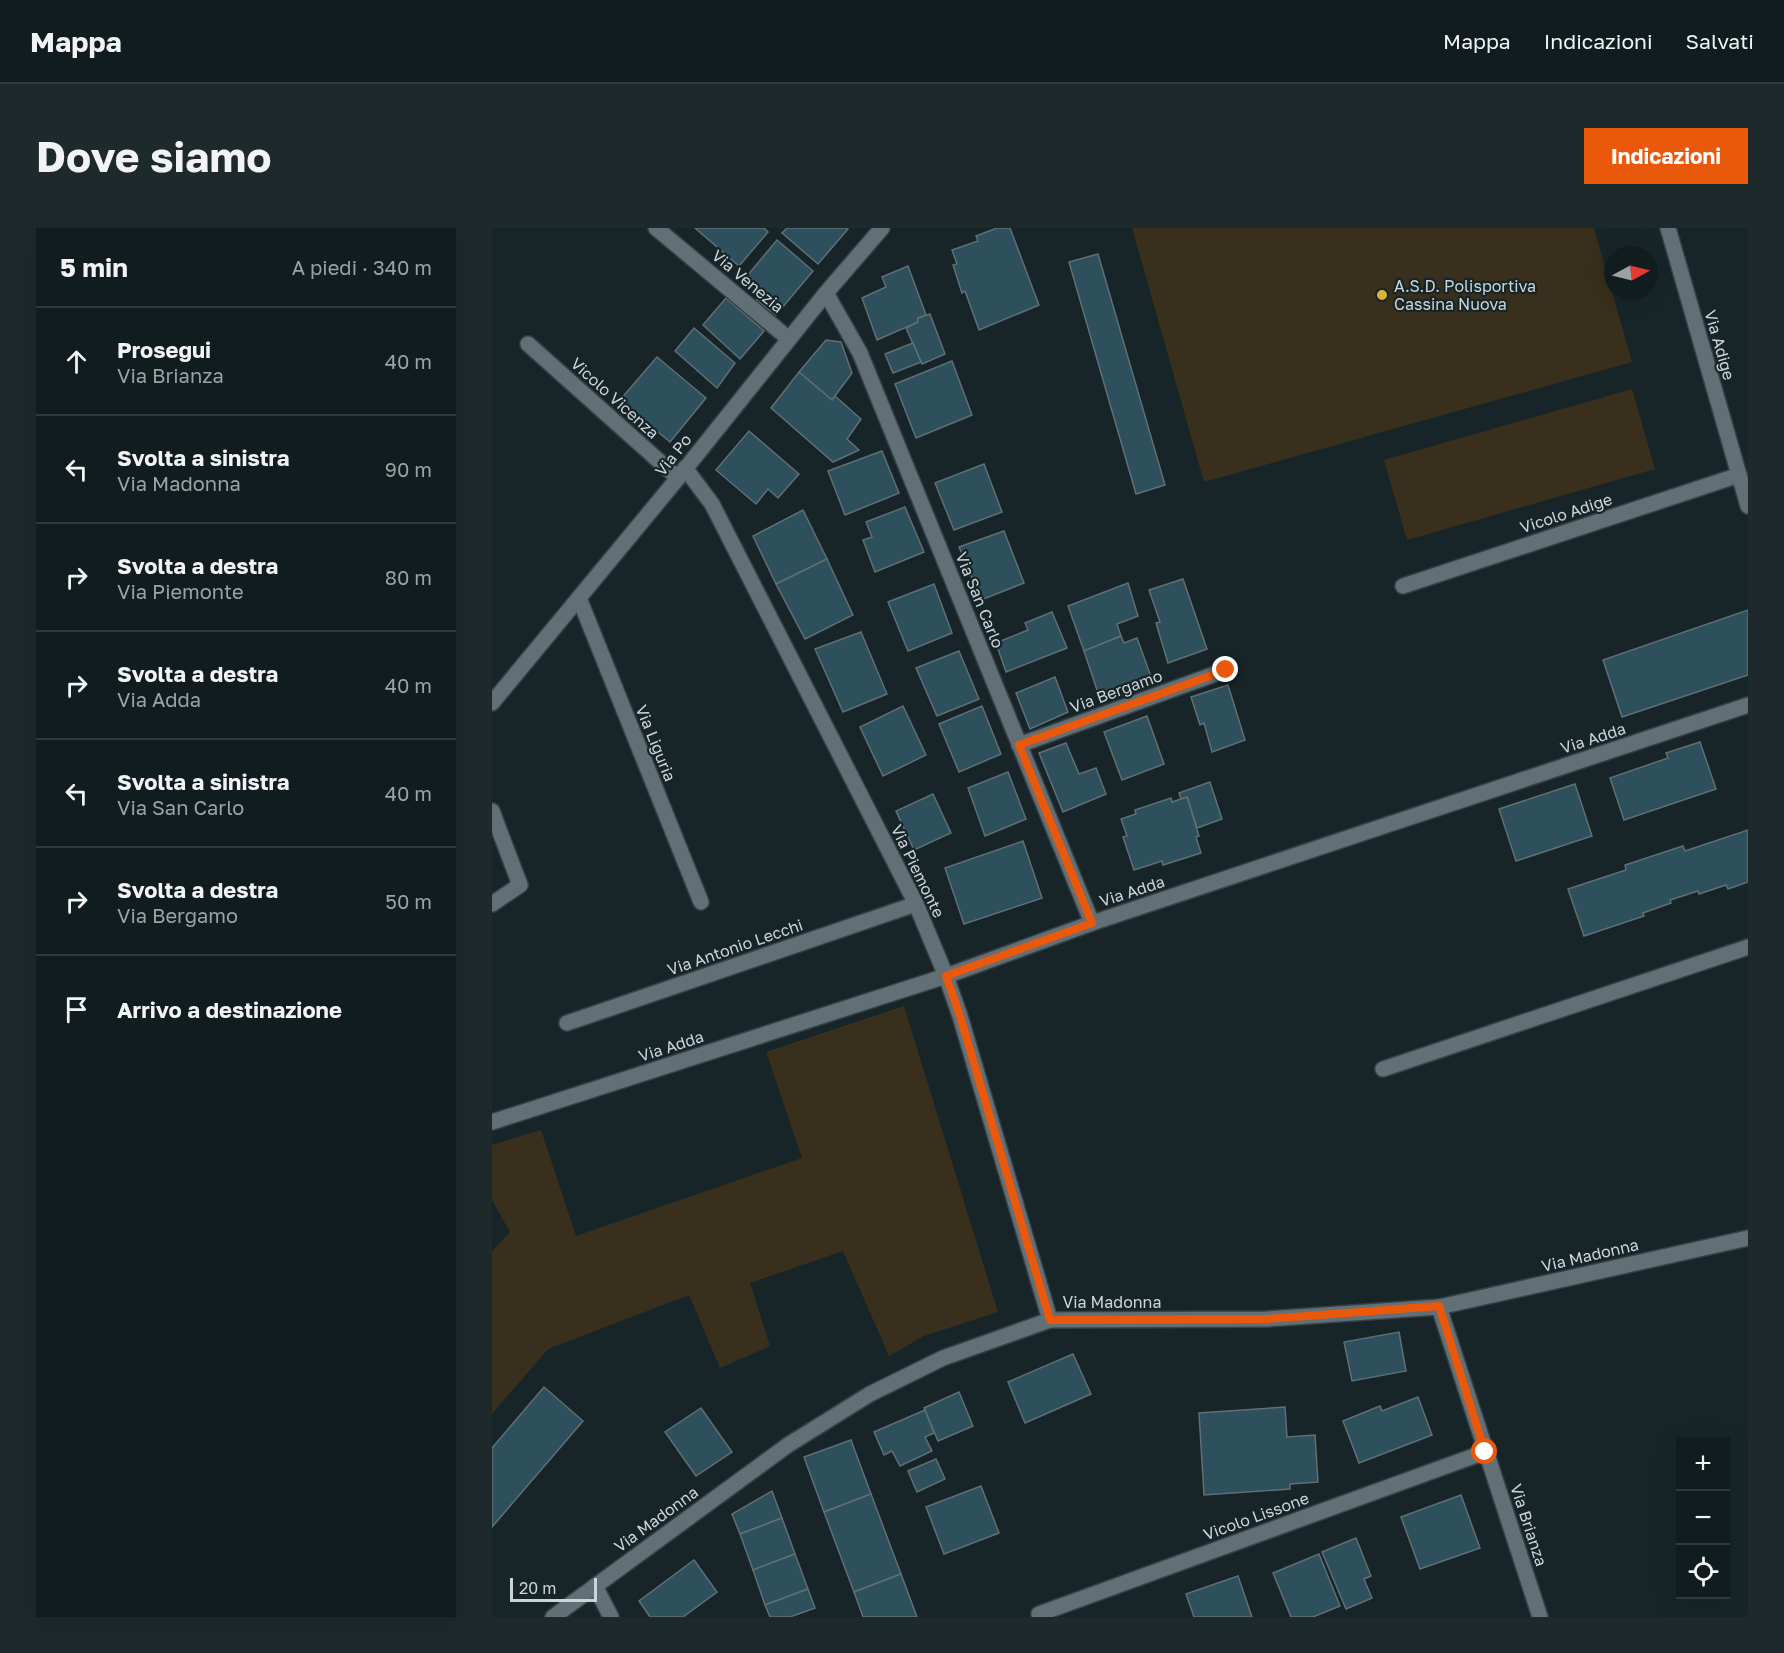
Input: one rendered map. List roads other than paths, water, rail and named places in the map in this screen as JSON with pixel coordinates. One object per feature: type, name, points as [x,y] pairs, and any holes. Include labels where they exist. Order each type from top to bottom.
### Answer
[{"type":"street","name":"Via Venezia","points":[[656,228],[789,339]]},
{"type":"street","name":"Via Po","points":[[492,703],[826,293],[882,228]]},
{"type":"street","name":"Via Adige","points":[[1668,228],[1748,506]]},
{"type":"street","name":"Via San Carlo","points":[[826,293],[860,353],[1092,923]]},
{"type":"street","name":"Vicolo Vicenza","points":[[528,344],[681,473]]},
{"type":"street","name":"Via Piemonte","points":[[681,473],[712,504],[916,904],[960,1016],[1050,1320]]},
{"type":"street","name":"Vicolo Adige","points":[[1403,586],[1739,475]]},
{"type":"street","name":"Via Liguria","points":[[579,597],[701,902]]},
{"type":"street","name":"Via Bergamo","points":[[1019,745],[1226,670]]},
{"type":"street","name":"Via Adda","points":[[492,1122],[946,976],[1092,923],[1748,705]]},
{"type":"street","points":[[492,811],[520,885],[492,904]]},
{"type":"street","name":"Via Antonio Lecchi","points":[[567,1023],[916,904]]},
{"type":"street","points":[[1383,1069],[1748,947]]},
{"type":"street","name":"Via Madonna","points":[[553,1617],[788,1445],[870,1394],[943,1358],[1050,1320],[1267,1319],[1439,1306],[1748,1238]]},
{"type":"street","name":"Via Brianza","points":[[1439,1306],[1540,1617]]},
{"type":"street","name":"Vicolo Lissone","points":[[1039,1614],[1485,1452]]},
{"type":"street","points":[[594,1586],[611,1617]]},
{"type":"place","name":"A.S.D. Polisportiva Cassina Nuova","points":[[1382,295]]}]
